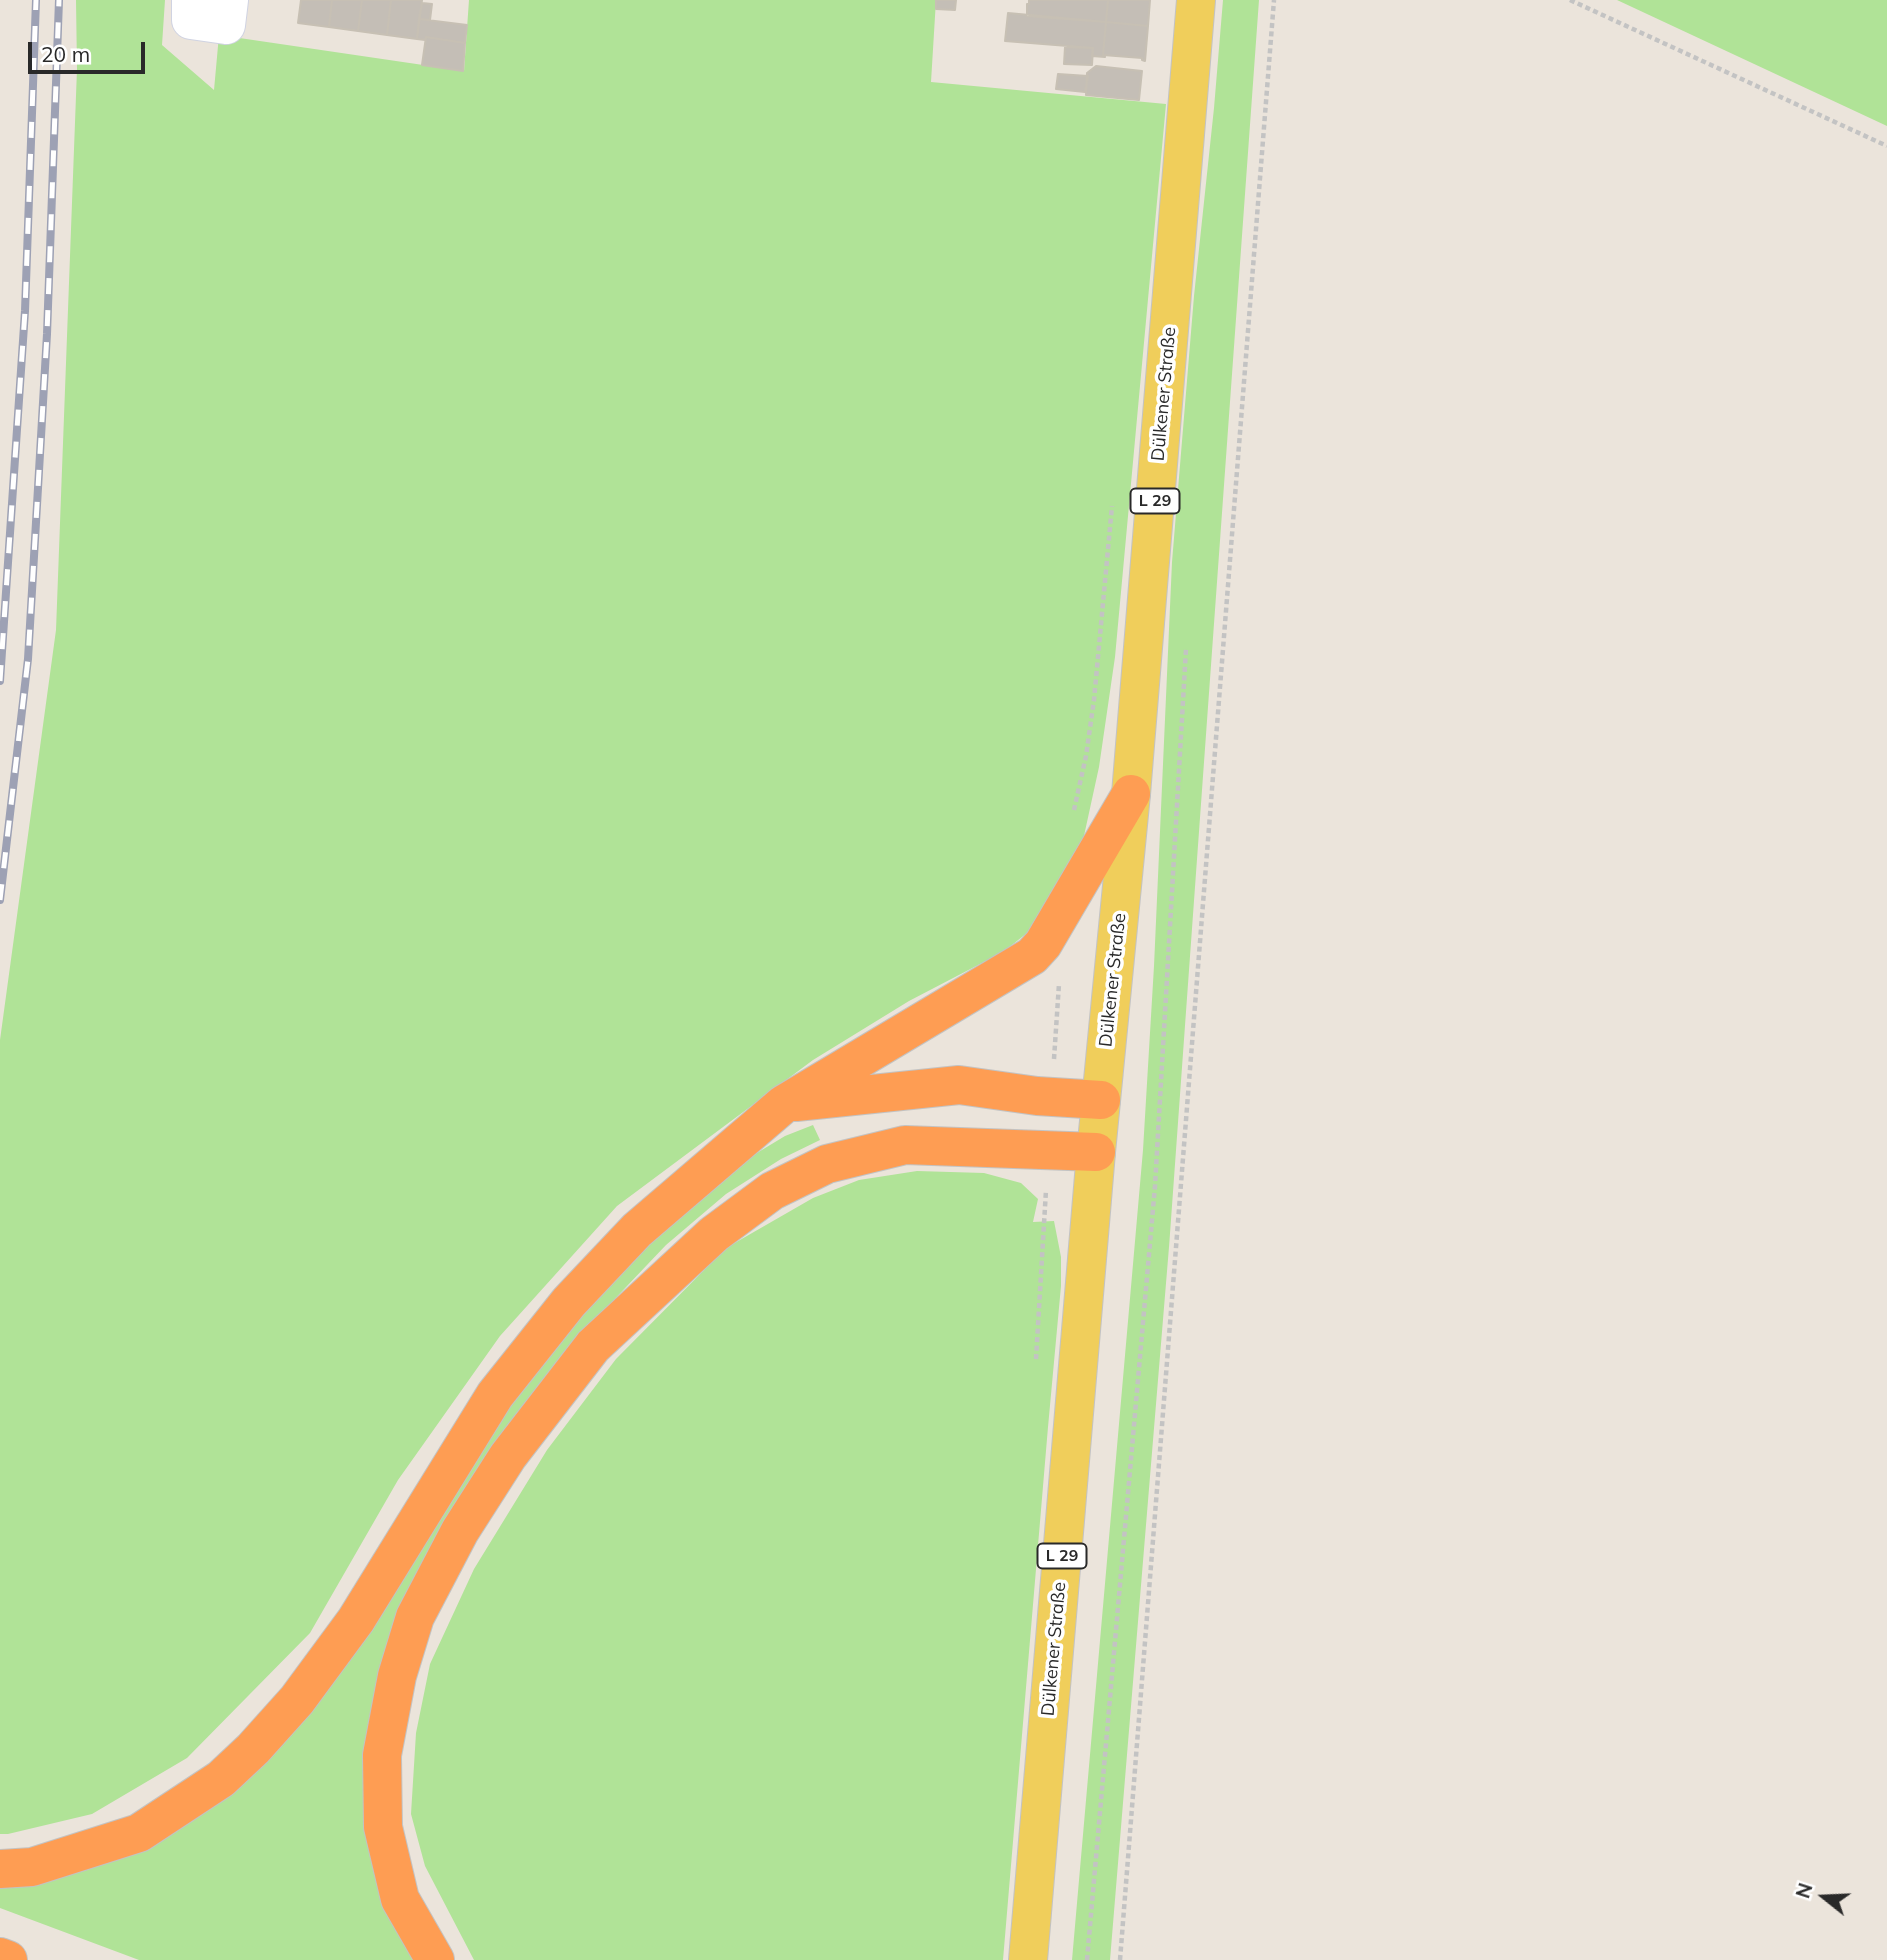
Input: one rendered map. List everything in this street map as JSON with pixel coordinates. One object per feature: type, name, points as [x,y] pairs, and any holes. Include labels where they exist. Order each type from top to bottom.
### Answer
[{"type":"highway","points":[[0,1869],[32,1867],[139,1833],[221,1779],[253,1749],[297,1700],[356,1620],[495,1395],[569,1302],[637,1230],[784,1104],[1032,956],[1043,944],[1131,794]]},
{"type":"highway","points":[[784,1104],[959,1085],[1037,1096],[1101,1100]]},
{"type":"highway","points":[[435,1960],[400,1899],[383,1827],[382,1755],[397,1676],[415,1616],[460,1531],[508,1456],[593,1346],[714,1234],[772,1191],[827,1164],[905,1145],[1096,1152]]},
{"type":"highway","points":[[0,1957],[8,1960]]},
{"type":"main road","name":"Dülkener Straße","points":[[1028,1960],[1096,1152],[1131,794],[1196,0]]},
{"type":"street","points":[[191,0],[191,20],[226,25],[229,0]]},
{"type":"path","points":[[1120,1960],[1274,0]]},
{"type":"path","points":[[1570,0],[1887,146]]},
{"type":"path","points":[[1087,1960],[1155,1186],[1186,648]]},
{"type":"green space","points":[[76,0],[165,0],[162,45],[214,90],[219,35],[464,71],[469,0],[936,0],[931,82],[1166,104],[1115,657],[1099,767],[1082,845],[1046,918],[1003,952],[909,1001],[813,1060],[617,1206],[500,1336],[398,1480],[310,1633],[187,1758],[92,1814],[0,1834],[0,1040],[56,630],[77,69]]},
{"type":"green space","points":[[1223,0],[1259,0],[1169,1247],[1110,1960],[1072,1960],[1143,1150],[1172,562],[1194,296]]},
{"type":"green space","points":[[1617,0],[1887,0],[1887,126]]},
{"type":"green space","points":[[813,1125],[820,1140],[781,1159],[726,1194],[666,1245],[589,1326],[378,1700],[415,1960],[139,1960],[0,1908],[0,1887],[197,1814],[515,1390],[650,1239],[742,1162],[785,1136]]},
{"type":"green space","points":[[917,1171],[984,1173],[1021,1183],[1038,1199],[1033,1222],[1054,1221],[1061,1257],[1061,1286],[1003,1960],[474,1960],[425,1866],[411,1814],[416,1733],[430,1664],[474,1569],[547,1450],[616,1359],[726,1248],[813,1198],[859,1180]]},
{"type":"building","points":[[301,0],[332,0],[329,27],[298,23]]},
{"type":"building","points":[[332,0],[362,0],[358,31],[329,27]]},
{"type":"building","points":[[362,0],[391,0],[387,35],[358,31]]},
{"type":"building","points":[[391,0],[422,0],[417,39],[387,35]]},
{"type":"building","points":[[936,0],[956,0],[955,10],[936,9]]},
{"type":"building","points":[[1029,0],[1108,0],[1106,22],[1027,16]]},
{"type":"building","points":[[1108,0],[1150,0],[1148,26],[1106,22]]},
{"type":"building","points":[[422,3],[432,4],[430,20],[419,19]]},
{"type":"building","points":[[1008,13],[1106,22],[1105,57],[1092,56],[1093,48],[1005,41]]},
{"type":"building","points":[[419,19],[467,25],[465,43],[426,37],[425,40],[417,39]]},
{"type":"building","points":[[1106,22],[1148,26],[1145,61],[1142,58],[1103,55]]},
{"type":"building","points":[[426,37],[465,43],[463,71],[422,65]]},
{"type":"building","points":[[1065,47],[1093,48],[1092,65],[1064,64]]},
{"type":"building","points":[[1096,66],[1142,71],[1139,100],[1086,95],[1087,73]]},
{"type":"building","points":[[1058,74],[1088,76],[1085,92],[1056,89]]},
{"type":"railway","points":[[0,681],[25,311],[36,0]]},
{"type":"railway","points":[[0,900],[28,659],[47,334],[59,0]]}]
